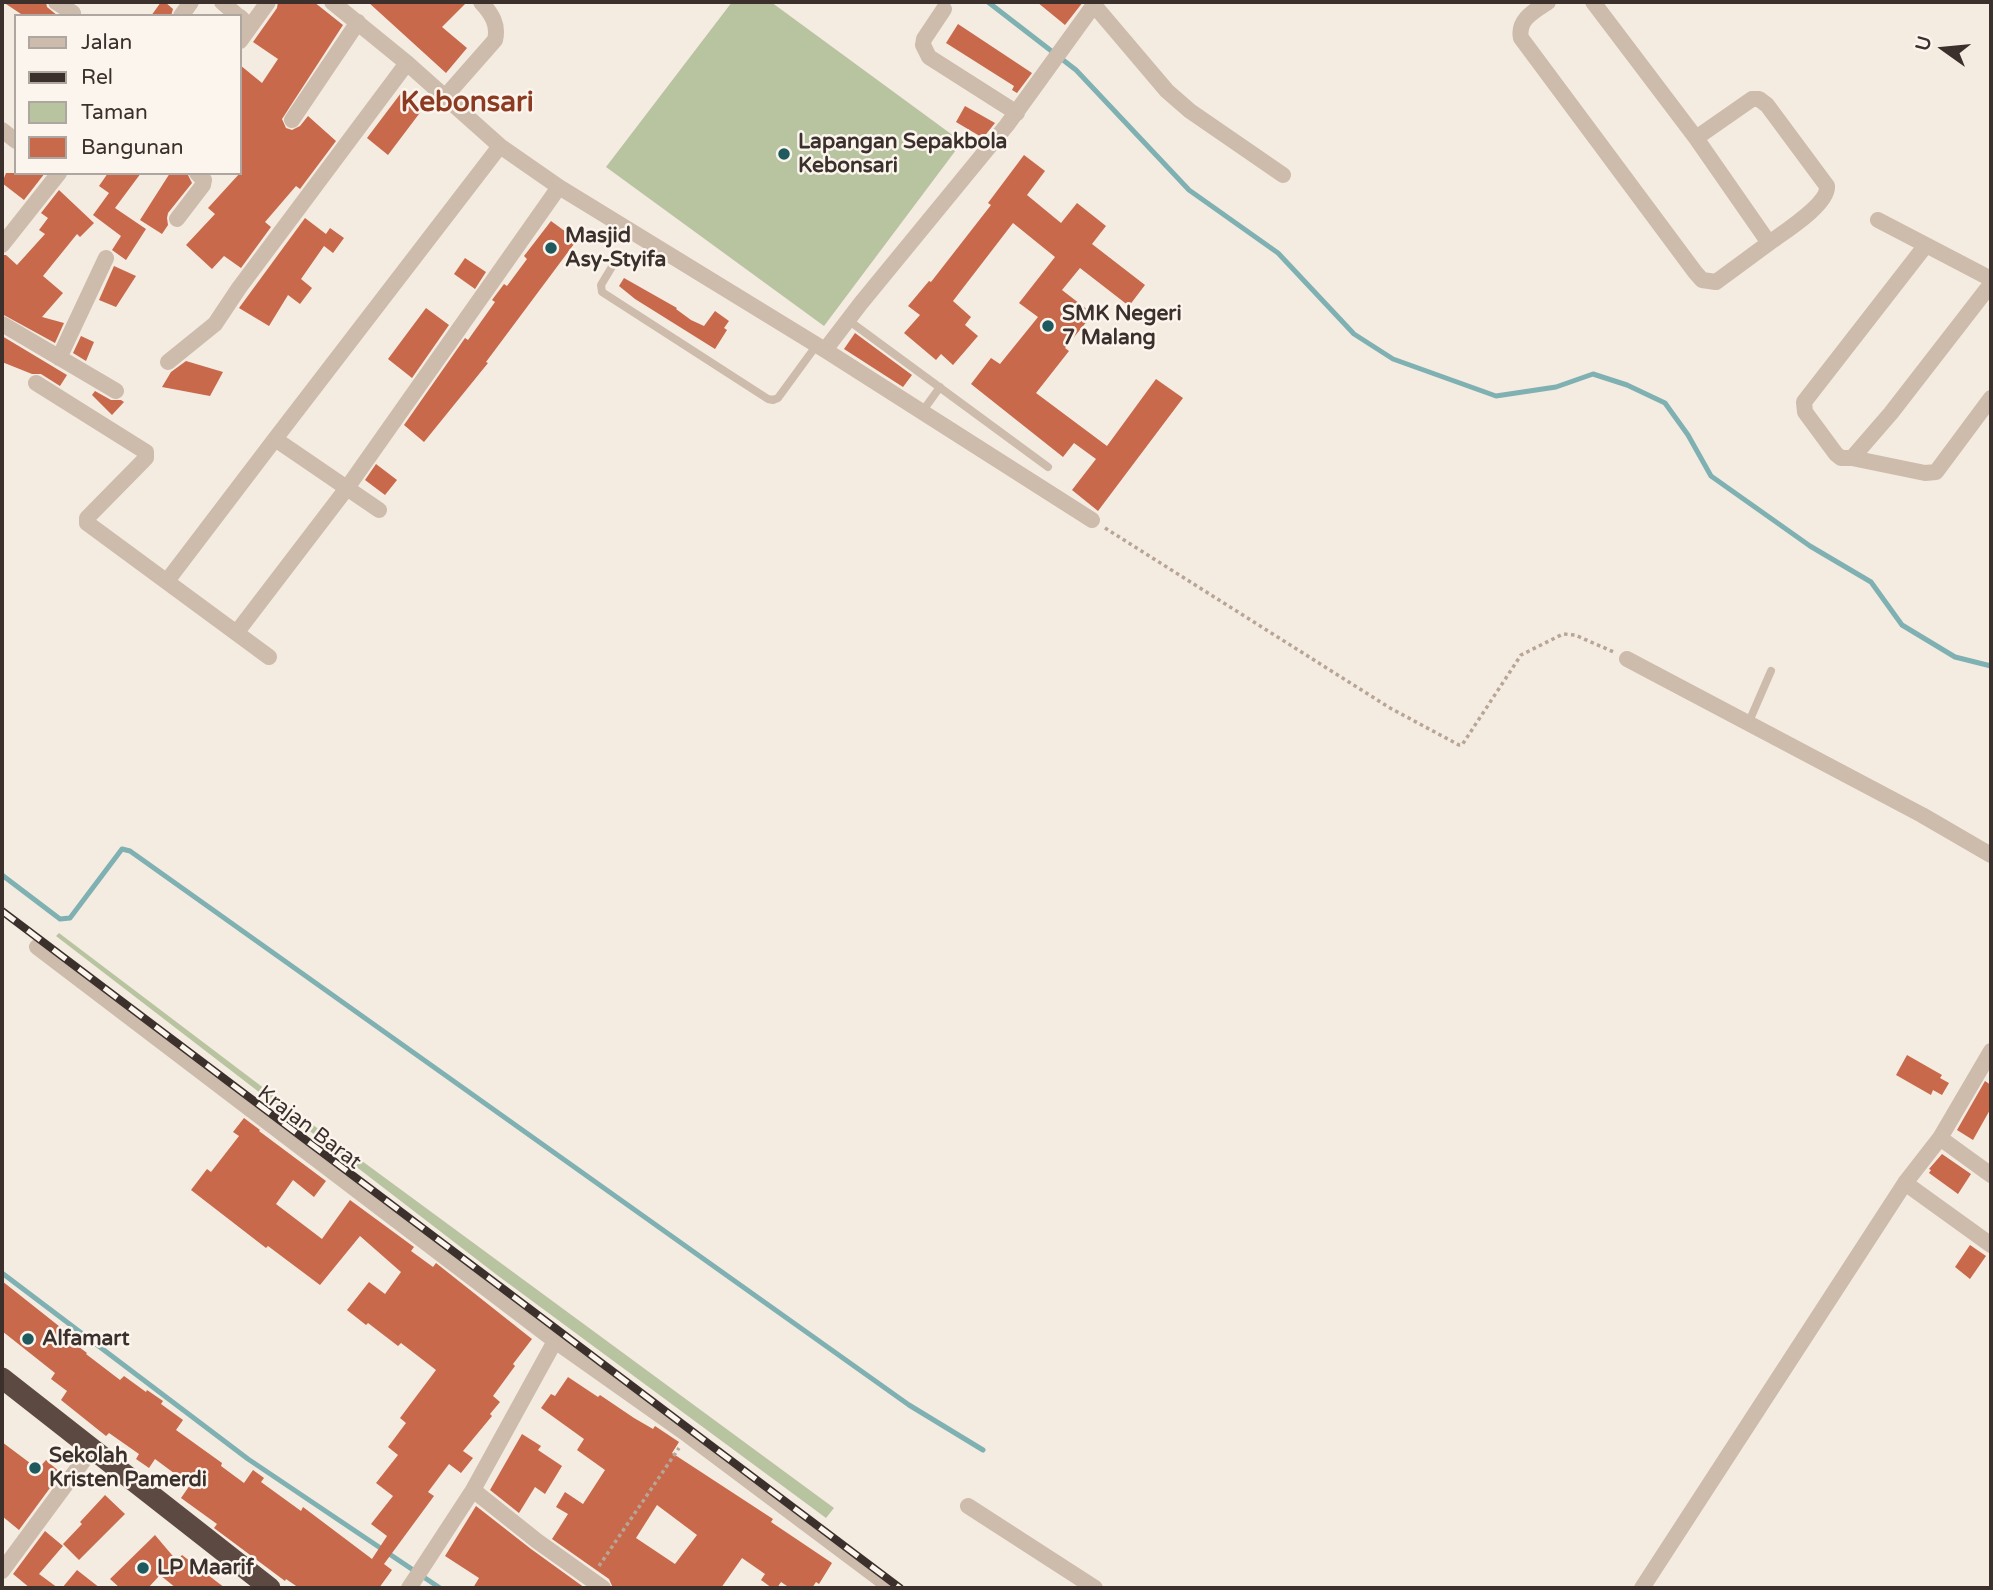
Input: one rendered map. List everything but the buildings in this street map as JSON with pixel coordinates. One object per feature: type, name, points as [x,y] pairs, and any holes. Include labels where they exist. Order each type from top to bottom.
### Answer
[{"type":"highway","points":[[2,1378],[270,1588]]},
{"type":"street","points":[[57,2],[73,13]]},
{"type":"street","points":[[222,2],[236,14]]},
{"type":"street","points":[[243,20],[268,2]]},
{"type":"street","points":[[332,2],[407,63],[500,146],[559,187],[821,348],[1092,520]]},
{"type":"street","points":[[444,97],[495,40],[495,21],[481,2]]},
{"type":"street","points":[[1594,2],[1696,138],[1769,243]]},
{"type":"street","points":[[821,348],[848,320],[1017,113],[1095,3],[1167,91],[1190,111],[1283,175]]},
{"type":"street","points":[[1537,5],[1520,27],[1521,38],[1702,280],[1716,282],[1822,202],[1828,191],[1827,186],[1767,106],[1759,99],[1752,99],[1696,138]]},
{"type":"street","points":[[944,9],[925,40],[925,50],[929,57],[1017,113]]},
{"type":"street","points":[[292,120],[358,22]]},
{"type":"street","points":[[168,362],[219,319],[239,288],[407,63]]},
{"type":"street","points":[[167,581],[500,146]]},
{"type":"street","points":[[2,245],[57,175]]},
{"type":"street","points":[[177,219],[204,185],[204,180],[199,175]]},
{"type":"street","points":[[237,632],[347,488],[559,187]]},
{"type":"street","points":[[1852,458],[1891,413],[1991,281],[1878,220]]},
{"type":"street","points":[[1926,245],[1804,402],[1805,412],[1841,458],[1925,473],[1936,472],[1991,398]]},
{"type":"street","points":[[58,358],[106,258]]},
{"type":"street","points":[[2,324],[116,391]]},
{"type":"street","points":[[36,383],[146,452],[146,458],[86,520],[87,523],[269,657]]},
{"type":"street","points":[[275,439],[379,510]]},
{"type":"street","points":[[1627,659],[1922,815],[1991,855]]},
{"type":"street","name":"Krajan Barat","points":[[37,947],[555,1341],[892,1588]]},
{"type":"street","points":[[1642,1588],[1905,1183],[1940,1138],[1991,1051]]},
{"type":"street","points":[[1940,1138],[1991,1175]]},
{"type":"street","points":[[1905,1183],[1991,1245]]},
{"type":"street","points":[[412,1585],[473,1490],[555,1341]]},
{"type":"street","points":[[2,1572],[92,1449]]},
{"type":"street","points":[[473,1490],[597,1584]]},
{"type":"street","points":[[968,1506],[1095,1588]]},
{"type":"lane","points":[[619,255],[601,285],[602,292],[768,399],[778,398],[821,348]]},
{"type":"lane","points":[[848,320],[1048,467]]},
{"type":"lane","points":[[922,412],[940,387]]},
{"type":"lane","points":[[1748,724],[1771,671]]},
{"type":"path","points":[[1092,520],[1390,708],[1456,744],[1462,745],[1521,655],[1536,647],[1563,634],[1575,635],[1599,643],[1627,659]]},
{"type":"path","points":[[597,1584],[650,1489],[688,1436]]},
{"type":"green space","name":"Lapangan Sepakbola Kebonsari","points":[[732,2],[771,2],[962,142],[824,326],[606,167]]},
{"type":"green space","points":[[59,933],[294,1111],[834,1508],[826,1518],[497,1275],[56,936]]},
{"type":"waterway","points":[[988,2],[1076,70],[1189,190],[1278,253],[1354,334],[1393,359],[1496,396],[1556,387],[1593,374],[1627,385],[1665,403],[1688,435],[1711,476],[1810,546],[1871,582],[1902,625],[1955,657],[1991,666]]},
{"type":"waterway","points":[[2,875],[60,919],[70,918],[122,849],[130,851],[909,1405],[983,1450]]},
{"type":"waterway","points":[[2,1273],[248,1459],[440,1588]]},
{"type":"railway","points":[[2,911],[900,1588]]},
{"type":"place","name":"Lapangan Sepakbola Kebonsari","points":[[784,154]]},
{"type":"place","name":"Masjid Asy-Styifa","points":[[551,248]]},
{"type":"place","name":"SMK Negeri 7 Malang","points":[[1048,326]]},
{"type":"place","name":"Alfamart","points":[[28,1339]]},
{"type":"place","name":"Sekolah Kristen Pamerdi","points":[[35,1468]]},
{"type":"place","name":"LP Maarif","points":[[143,1568]]},
{"type":"district","name":"Kebonsari","points":[[467,104]]}]
